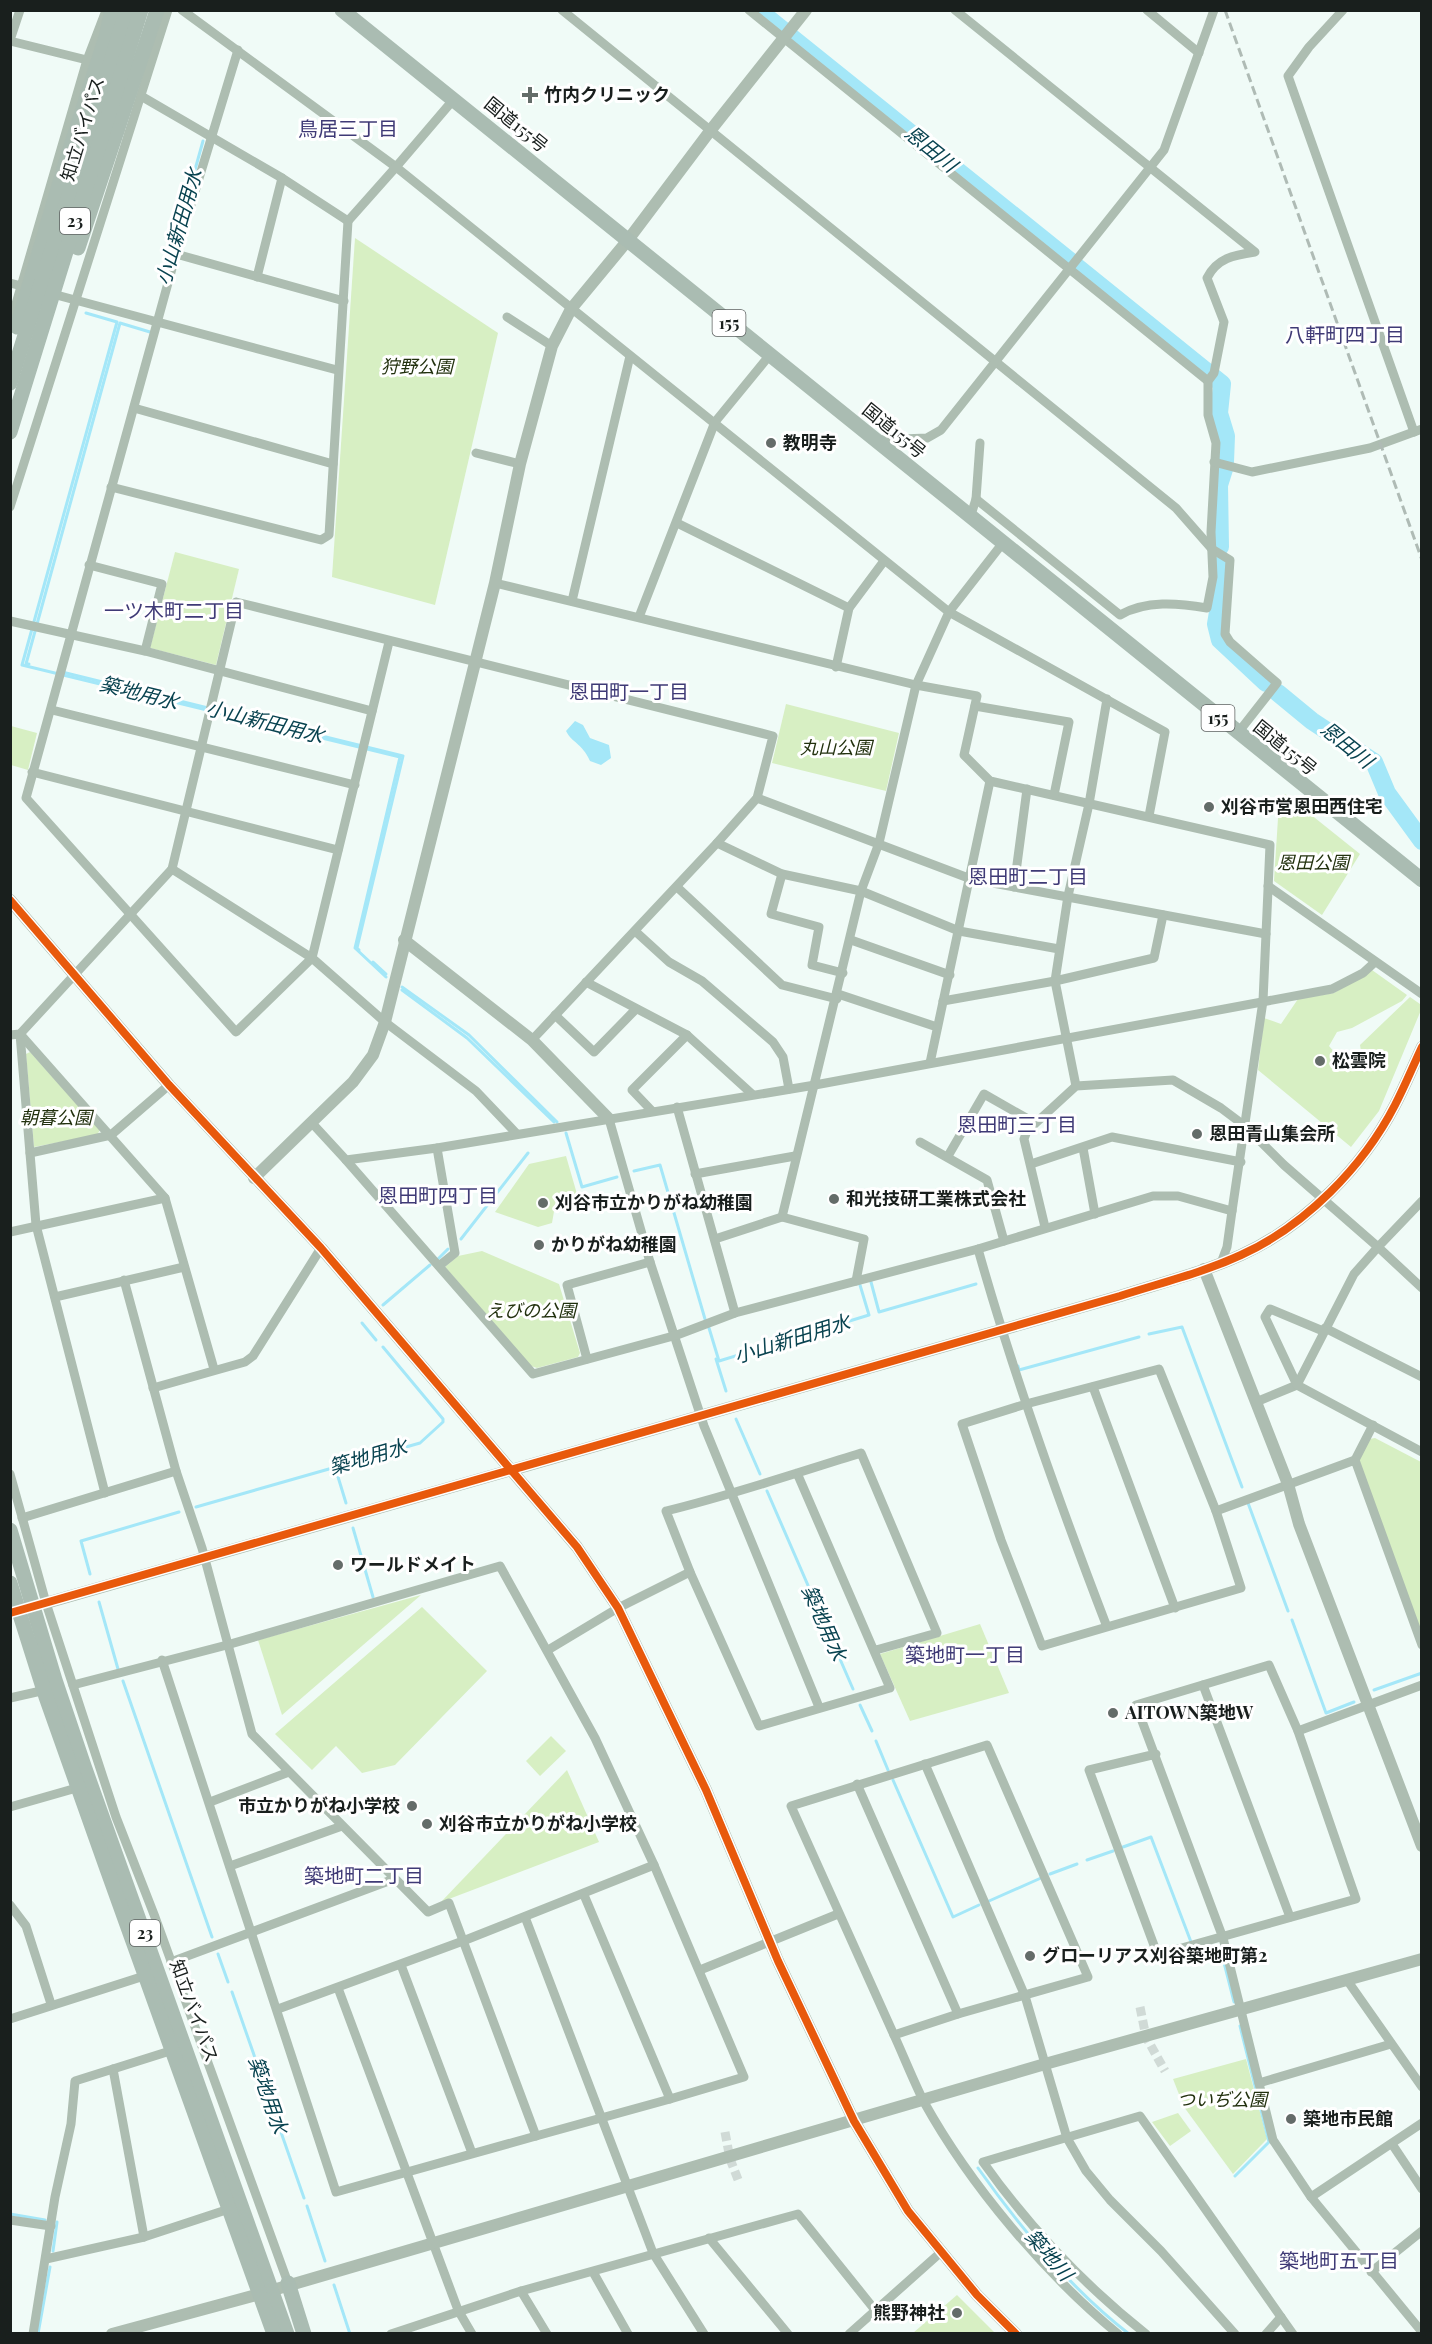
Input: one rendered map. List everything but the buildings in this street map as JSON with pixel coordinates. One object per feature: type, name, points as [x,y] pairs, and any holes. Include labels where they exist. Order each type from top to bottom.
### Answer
[{"type":"highway","points":[[10,350],[112,10]]},
{"type":"highway","name":"知立バイパス","points":[[10,383],[127,10]]},
{"type":"highway","name":"知立バイパス","points":[[12,425],[141,10]]},
{"type":"highway","points":[[12,425],[32,387],[157,10]]},
{"type":"highway","name":"国道155号","points":[[342,10],[1237,734],[1422,880]]},
{"type":"highway","name":"知立バイパス","points":[[10,1530],[62,1702],[287,2334]]},
{"type":"highway","name":"知立バイパス","points":[[10,1583],[46,1697],[106,1869],[186,2085],[274,2334]]},
{"type":"highway","points":[[288,2283],[304,2334]]},
{"type":"highway","points":[[256,2295],[269,2334]]},
{"type":"street","points":[[20,10],[10,41],[87,60]]},
{"type":"street","points":[[10,324],[87,60],[107,10]]},
{"type":"street","points":[[10,507],[168,10]]},
{"type":"street","points":[[182,10],[396,167],[949,612],[1166,732],[1149,816]]},
{"type":"street","points":[[562,10],[1176,508],[1212,549],[1230,561],[1225,633],[1230,642],[1276,683],[1237,734]]},
{"type":"street","points":[[749,10],[1070,268],[1211,378]]},
{"type":"street","points":[[254,1178],[353,1082],[373,1055],[385,1022],[404,940],[450,767],[473,663],[495,583],[520,464],[552,346],[571,309],[628,240],[710,131],[806,10]]},
{"type":"street","points":[[955,10],[1255,252],[1221,260],[1213,266],[1207,278],[1212,296],[1220,308],[1224,322],[1211,378],[1208,416],[1216,443],[1213,576],[1207,608],[1180,604],[1151,605],[1132,608],[1120,615],[976,500]]},
{"type":"street","points":[[1147,10],[1199,53]]},
{"type":"street","points":[[875,440],[935,436],[1164,150],[1214,10]]},
{"type":"street","points":[[1214,462],[1252,472],[1359,450],[1418,431],[1288,76],[1309,47],[1343,10]]},
{"type":"street","points":[[238,51],[210,135],[176,254],[26,798],[236,1032],[312,958],[389,642]]},
{"type":"street","points":[[141,96],[282,178],[348,221]]},
{"type":"street","points":[[111,487],[321,540],[329,535],[337,370],[344,301],[348,221],[454,99]]},
{"type":"street","points":[[257,278],[282,178]]},
{"type":"street","points":[[176,254],[344,301]]},
{"type":"street","points":[[10,283],[337,370]]},
{"type":"street","points":[[507,317],[552,346]]},
{"type":"street","points":[[572,601],[630,356]]},
{"type":"street","points":[[639,617],[715,422],[770,356]]},
{"type":"street","points":[[134,408],[333,464]]},
{"type":"street","points":[[970,518],[976,500],[980,443]]},
{"type":"street","points":[[476,453],[520,464]]},
{"type":"street","points":[[677,523],[849,608]]},
{"type":"street","points":[[782,1217],[795,1156],[851,940],[861,891],[879,843],[916,686],[949,612],[1002,544]]},
{"type":"street","points":[[836,667],[849,608],[884,561]]},
{"type":"street","points":[[89,565],[162,584],[145,651]]},
{"type":"street","points":[[495,583],[916,686],[977,696],[964,755],[990,781],[1270,845],[1263,1000],[1241,1162],[1227,1247],[1221,1263]]},
{"type":"street","points":[[15,1034],[75,976],[172,869],[236,602],[473,663],[773,736],[757,798],[677,887],[532,1040]]},
{"type":"street","points":[[10,621],[72,637],[145,651],[372,711]]},
{"type":"street","points":[[1076,1086],[1055,981],[1068,896],[1089,804],[1107,699]]},
{"type":"street","points":[[975,706],[1069,722],[1054,795]]},
{"type":"street","points":[[52,710],[355,785]]},
{"type":"street","points":[[32,772],[338,850]]},
{"type":"street","points":[[930,1063],[971,879],[990,781]]},
{"type":"street","points":[[1014,887],[1028,789]]},
{"type":"street","points":[[757,798],[971,879],[1266,934]]},
{"type":"street","points":[[717,843],[782,874],[861,891],[959,931],[1059,949]]},
{"type":"street","points":[[172,869],[312,958],[385,1022],[476,1091],[516,1133]]},
{"type":"street","points":[[782,874],[771,914],[819,927],[812,965],[843,973]]},
{"type":"street","points":[[1268,886],[1422,994]]},
{"type":"street","points":[[677,887],[782,984],[837,996],[938,1027]]},
{"type":"street","points":[[10,900],[169,1084],[321,1248],[514,1470],[577,1547],[618,1608],[706,1790],[770,1942],[854,2121],[892,2187],[940,2253],[1016,2334]]},
{"type":"street","points":[[944,1001],[1055,981],[1154,958],[1163,915]]},
{"type":"street","points":[[635,931],[669,962],[702,981],[773,1042],[783,1057],[789,1089]]},
{"type":"street","points":[[404,940],[532,1040],[609,1119],[650,1262],[702,1417],[819,1707]]},
{"type":"street","points":[[851,940],[950,975]]},
{"type":"street","points":[[346,1160],[437,1148],[789,1089],[1332,989],[1363,974],[1375,962]]},
{"type":"street","points":[[586,982],[687,1035],[752,1094]]},
{"type":"street","points":[[555,1015],[594,1052],[636,1010]]},
{"type":"street","points":[[15,1034],[111,1135],[165,1198],[214,1369]]},
{"type":"street","points":[[15,1034],[30,1153],[36,1225],[105,1493]]},
{"type":"street","points":[[652,1111],[632,1090],[687,1035]]},
{"type":"street","points":[[13,1612],[702,1417],[1221,1263],[1262,1244],[1323,1198],[1344,1178],[1371,1143],[1394,1106],[1422,1047]]},
{"type":"street","points":[[1045,1227],[1024,1139],[1027,1131],[1076,1086],[1173,1080],[1221,1108],[1245,1126],[1422,1287]]},
{"type":"street","points":[[30,1153],[111,1135],[169,1084]]},
{"type":"street","points":[[948,1156],[984,1094],[1035,1123]]},
{"type":"street","points":[[677,1107],[735,1313]]},
{"type":"street","points":[[311,1122],[533,1374],[676,1335],[735,1313],[978,1249],[1153,1196],[1178,1196],[1232,1211]]},
{"type":"street","points":[[1031,1164],[1112,1137],[1241,1162]]},
{"type":"street","points":[[920,1142],[987,1180],[1004,1240]]},
{"type":"street","points":[[437,1148],[455,1253],[439,1266]]},
{"type":"street","points":[[1083,1148],[1095,1214]]},
{"type":"street","points":[[695,1174],[795,1156]]},
{"type":"street","points":[[10,1232],[165,1198]]},
{"type":"street","points":[[1256,1402],[1297,1385],[1354,1274],[1420,1204]]},
{"type":"street","points":[[715,1239],[782,1217],[864,1239],[856,1281]]},
{"type":"street","points":[[153,1388],[245,1362],[253,1356],[321,1248]]},
{"type":"street","points":[[978,1249],[1026,1404],[1107,1627]]},
{"type":"street","points":[[587,1359],[567,1286],[650,1262]]},
{"type":"street","points":[[56,1297],[184,1267]]},
{"type":"street","points":[[1204,1269],[1288,1484],[1299,1524],[1422,1846]]},
{"type":"street","points":[[124,1280],[176,1472],[204,1557],[252,1734],[428,1912],[449,1903],[536,2136]]},
{"type":"street","points":[[1422,1377],[1324,1330],[1270,1309],[1265,1317],[1297,1385],[1422,1452]]},
{"type":"street","points":[[1159,1369],[1216,1511],[1241,1588],[1042,1646],[1001,1540],[962,1424],[1026,1404],[1159,1369]]},
{"type":"street","points":[[1093,1387],[1175,1608]]},
{"type":"street","points":[[1216,1511],[1354,1460],[1373,1425]]},
{"type":"street","points":[[797,1473],[876,1650],[890,1688],[759,1726],[690,1572],[666,1511],[733,1494],[797,1473],[861,1454],[937,1633],[876,1650]]},
{"type":"street","points":[[1354,1460],[1422,1646]]},
{"type":"street","points":[[22,1518],[176,1472]]},
{"type":"street","points":[[10,1474],[46,1603],[116,1816],[288,2283]]},
{"type":"street","points":[[73,1685],[162,1660],[227,1645],[500,1566],[548,1650],[594,1738],[654,1865],[744,2077],[336,2193],[278,2009],[162,1660]]},
{"type":"street","points":[[548,1650],[618,1608],[690,1572]]},
{"type":"street","points":[[10,1597],[13,1612],[73,1789],[229,2209],[256,2295]]},
{"type":"street","points":[[1156,1754],[1089,1770],[1155,1948],[1164,1953],[1223,1938],[1356,1899],[1298,1731],[1269,1665],[1136,1705],[1156,1754],[1223,1938],[1273,2140],[1311,2197],[1371,2272],[1420,2327]]},
{"type":"street","points":[[1298,1731],[1422,1684]]},
{"type":"street","points":[[1203,1685],[1290,1917]]},
{"type":"street","points":[[10,1698],[41,1691]]},
{"type":"street","points":[[894,2035],[1088,1977],[987,1745],[791,1806],[838,1914],[924,2101],[959,2157],[1019,2236],[1062,2282],[1118,2334]]},
{"type":"street","points":[[925,1764],[1025,1996],[1067,2138],[1086,2171],[1110,2200],[1161,2251],[1235,2334]]},
{"type":"street","points":[[210,1802],[289,1772]]},
{"type":"street","points":[[857,1784],[958,2014]]},
{"type":"street","points":[[10,1807],[73,1789]]},
{"type":"street","points":[[230,1866],[342,1826]]},
{"type":"street","points":[[278,2009],[584,1895],[654,1865]]},
{"type":"street","points":[[171,1962],[394,1879]]},
{"type":"street","points":[[584,1895],[670,2099]]},
{"type":"street","points":[[10,1905],[26,1926],[51,2004]]},
{"type":"street","points":[[700,1970],[838,1914]]},
{"type":"street","points":[[525,1917],[653,2253],[704,2334]]},
{"type":"street","points":[[112,2334],[256,2295],[288,2283],[924,2101],[1045,2064],[1156,2035],[1422,1959]]},
{"type":"street","points":[[401,1965],[472,2153]]},
{"type":"street","points":[[10,2019],[141,1977]]},
{"type":"street","points":[[1347,1980],[1422,2087]]},
{"type":"street","points":[[338,1988],[458,2310],[472,2334]]},
{"type":"street","points":[[1259,2083],[1391,2044]]},
{"type":"street","points":[[33,2334],[71,2124],[75,2081],[170,2051]]},
{"type":"street","points":[[113,2069],[144,2236]]},
{"type":"street","points":[[1146,2334],[1110,2306],[1051,2246],[1014,2206],[983,2162],[1140,2116],[1293,2334]]},
{"type":"street","points":[[1311,2197],[1422,2123]]},
{"type":"street","points":[[1392,2144],[1422,2189]]},
{"type":"street","points":[[46,2259],[144,2236],[229,2209]]},
{"type":"street","points":[[391,2334],[521,2291],[798,2214],[875,2310]]},
{"type":"street","points":[[10,2220],[51,2226]]},
{"type":"street","points":[[1371,2272],[1422,2231]]},
{"type":"street","points":[[709,2238],[788,2334]]},
{"type":"street","points":[[849,2334],[940,2253]]},
{"type":"street","points":[[593,2272],[628,2334]]},
{"type":"street","points":[[521,2291],[547,2334]]},
{"type":"street","points":[[1266,2334],[1281,2318]]},
{"type":"green space","name":"狩野公園","points":[[355,238],[498,333],[435,605],[332,577]]},
{"type":"green space","points":[[175,552],[239,569],[216,665],[150,648]]},
{"type":"green space","name":"丸山公園","points":[[786,704],[899,733],[886,791],[772,763]]},
{"type":"green space","points":[[11,726],[37,733],[28,770],[11,765]]},
{"type":"green space","name":"恩田公園","points":[[1285,794],[1360,854],[1322,915],[1274,881],[1279,802]]},
{"type":"green space","name":"松雲院","points":[[1372,970],[1407,995],[1402,1001],[1352,1028],[1337,1032],[1329,1046],[1344,1063],[1361,1051],[1360,1045],[1410,997],[1420,1004],[1421,1010],[1379,1111],[1351,1147],[1258,1070],[1264,1018],[1281,1024],[1298,999],[1334,993]]},
{"type":"green space","name":"朝暮公園","points":[[30,1052],[100,1130],[97,1135],[34,1147],[26,1054]]},
{"type":"green space","points":[[566,1156],[577,1194],[556,1200],[552,1223],[538,1227],[495,1212],[529,1164]]},
{"type":"green space","name":"えびの公園","points":[[482,1251],[559,1284],[580,1353],[578,1357],[537,1368],[531,1366],[445,1267],[458,1256]]},
{"type":"green space","points":[[1375,1438],[1421,1462],[1421,1632],[1357,1460],[1369,1439]]},
{"type":"green space","points":[[421,1595],[282,1715],[258,1640]]},
{"type":"green space","points":[[422,1607],[487,1671],[395,1765],[362,1773],[336,1746],[312,1770],[275,1734]]},
{"type":"green space","points":[[980,1624],[1009,1693],[910,1721],[880,1654]]},
{"type":"green space","points":[[551,1736],[566,1751],[540,1776],[526,1761]]},
{"type":"green space","points":[[567,1770],[599,1842],[441,1902]]},
{"type":"green space","name":"ついぢ公園","points":[[1246,2059],[1267,2139],[1233,2174],[1184,2107],[1173,2079]]},
{"type":"green space","points":[[1178,2113],[1191,2131],[1170,2146],[1152,2122]]},
{"type":"green space","name":"熊野神社","points":[[957,2295],[995,2333],[913,2333]]},
{"type":"water","points":[[575,721],[583,725],[590,738],[609,745],[611,758],[601,765],[590,761],[584,750],[566,731]]},
{"type":"waterway","name":"恩田川","points":[[758,10],[784,31]]},
{"type":"waterway","name":"恩田川","points":[[791,37],[1070,261]]},
{"type":"waterway","name":"小山新田用水","points":[[176,238],[203,141]]},
{"type":"waterway","name":"恩田川","points":[[1077,267],[1222,384],[1219,413],[1226,436],[1225,462]]},
{"type":"waterway","name":"築地用水","points":[[86,313],[117,322],[22,665],[400,757],[355,948],[386,977]]},
{"type":"waterway","name":"築地用水","points":[[29,664],[26,664],[120,323],[150,332]]},
{"type":"waterway","name":"恩田川","points":[[1220,547],[1219,485],[1225,466]]},
{"type":"waterway","name":"恩田川","points":[[1221,561],[1223,582],[1216,624],[1220,640],[1266,683]]},
{"type":"waterway","name":"築地用水","points":[[62,672],[403,756],[357,948],[359,950]]},
{"type":"waterway","name":"恩田川","points":[[1278,693],[1312,721],[1374,762],[1387,793],[1422,841]]},
{"type":"waterway","name":"築地用水","points":[[373,962],[386,974]]},
{"type":"waterway","name":"築地用水","points":[[402,987],[469,1035],[557,1122]]},
{"type":"waterway","name":"築地用水","points":[[402,990],[467,1038],[554,1122]]},
{"type":"waterway","name":"小山新田用水","points":[[566,1133],[582,1187],[617,1177]]},
{"type":"waterway","name":"築地用水","points":[[461,1239],[528,1153]]},
{"type":"waterway","name":"小山新田用水","points":[[634,1171],[660,1165],[705,1319]]},
{"type":"waterway","name":"築地用水","points":[[438,1259],[448,1249]]},
{"type":"waterway","name":"築地用水","points":[[383,1305],[430,1265]]},
{"type":"waterway","name":"小山新田用水","points":[[871,1282],[879,1312],[976,1284]]},
{"type":"waterway","name":"小山新田用水","points":[[709,1328],[719,1361],[869,1315],[860,1285]]},
{"type":"waterway","name":"築地用水","points":[[362,1323],[376,1340]]},
{"type":"waterway","name":"小山新田用水","points":[[1149,1334],[1182,1327],[1242,1487]]},
{"type":"waterway","name":"小山新田用水","points":[[1018,1366],[1019,1370],[1139,1337]]},
{"type":"waterway","name":"築地用水","points":[[196,1507],[420,1443],[443,1422],[443,1419],[383,1347]]},
{"type":"waterway","name":"築地用水","points":[[716,1359],[726,1391]]},
{"type":"waterway","name":"築地用水","points":[[736,1419],[760,1474]]},
{"type":"waterway","points":[[335,1467],[346,1503]]},
{"type":"waterway","name":"築地用水","points":[[767,1491],[853,1689]]},
{"type":"waterway","name":"小山新田用水","points":[[1248,1503],[1288,1611]]},
{"type":"waterway","name":"築地用水","points":[[90,1574],[81,1541],[179,1512]]},
{"type":"waterway","points":[[353,1528],[373,1597]]},
{"type":"waterway","name":"築地用水","points":[[99,1602],[118,1669]]},
{"type":"waterway","name":"小山新田用水","points":[[1292,1620],[1326,1713],[1354,1702]]},
{"type":"waterway","name":"小山新田用水","points":[[1374,1690],[1422,1673]]},
{"type":"waterway","name":"築地用水","points":[[123,1681],[212,1937]]},
{"type":"waterway","name":"築地用水","points":[[860,1705],[872,1731]]},
{"type":"waterway","name":"築地用水","points":[[876,1741],[888,1770]]},
{"type":"waterway","name":"築地用水","points":[[893,1780],[953,1917],[979,1905]]},
{"type":"waterway","name":"築地用水","points":[[1123,1847],[1151,1837],[1191,1942]]},
{"type":"waterway","name":"築地用水","points":[[1087,1860],[1113,1851]]},
{"type":"waterway","name":"築地用水","points":[[1050,1874],[1077,1864]]},
{"type":"waterway","name":"築地用水","points":[[989,1901],[1041,1878]]},
{"type":"waterway","name":"築地用水","points":[[1220,1947],[1234,2002]]},
{"type":"waterway","name":"築地用水","points":[[218,1954],[228,1982]]},
{"type":"waterway","name":"築地用水","points":[[232,1992],[304,2198]]},
{"type":"waterway","name":"築地用水","points":[[1235,2176],[1269,2142],[1240,2026]]},
{"type":"waterway","name":"築地川","points":[[978,2168],[1011,2213],[1048,2257],[1087,2297],[1129,2334]]},
{"type":"waterway","name":"築地用水","points":[[307,2206],[325,2261]]},
{"type":"waterway","points":[[10,2214],[45,2220]]},
{"type":"waterway","points":[[53,2251],[57,2222]]},
{"type":"waterway","points":[[38,2334],[50,2267]]},
{"type":"waterway","name":"築地用水","points":[[334,2285],[350,2334]]},
{"type":"tunnel","points":[[1140,2007],[1146,2037],[1165,2071]]},
{"type":"tunnel","points":[[725,2132],[730,2159],[739,2182]]},
{"type":"railway","points":[[1225,10],[1422,560]]},
{"type":"cycle path","points":[[10,900],[169,1085],[321,1248],[577,1547],[618,1608],[706,1790],[778,1961],[854,2121],[908,2211],[977,2295],[1016,2334]]},
{"type":"cycle path","points":[[10,1613],[1120,1296],[1241,1255],[1288,1228],[1330,1192],[1349,1172],[1382,1128],[1399,1098],[1422,1047]]},
{"type":"place","name":"竹内クリニック","points":[[530,95]]},
{"type":"place","name":"教明寺","points":[[771,443]]},
{"type":"place","name":"刈谷市営恩田西住宅","points":[[1209,807]]},
{"type":"place","name":"松雲院","points":[[1320,1061]]},
{"type":"place","name":"恩田青山集会所","points":[[1197,1134]]},
{"type":"place","name":"和光技研工業株式会社","points":[[834,1199]]},
{"type":"place","name":"刈谷市立かりがね幼稚園","points":[[543,1203]]},
{"type":"place","name":"かりがね幼稚園","points":[[539,1245]]},
{"type":"place","name":"ワールドメイト","points":[[338,1565]]},
{"type":"place","name":"AITOWN築地W","points":[[1113,1713]]},
{"type":"place","name":"市立かりがね小学校","points":[[412,1806]]},
{"type":"place","name":"刈谷市立かりがね小学校","points":[[427,1824]]},
{"type":"place","name":"グローリアス刈谷築地町第2","points":[[1030,1956]]},
{"type":"place","name":"築地市民館","points":[[1291,2119]]},
{"type":"place","name":"熊野神社","points":[[957,2313]]},
{"type":"district","name":"鳥居三丁目","points":[[348,129]]},
{"type":"district","name":"八軒町四丁目","points":[[1345,335]]},
{"type":"district","name":"一ツ木町二丁目","points":[[174,611]]},
{"type":"district","name":"恩田町一丁目","points":[[629,692]]},
{"type":"district","name":"恩田町二丁目","points":[[1028,877]]},
{"type":"district","name":"恩田町三丁目","points":[[1017,1125]]},
{"type":"district","name":"恩田町四丁目","points":[[438,1196]]},
{"type":"district","name":"築地町一丁目","points":[[965,1655]]},
{"type":"district","name":"築地町二丁目","points":[[364,1876]]},
{"type":"district","name":"築地町五丁目","points":[[1339,2261]]}]
